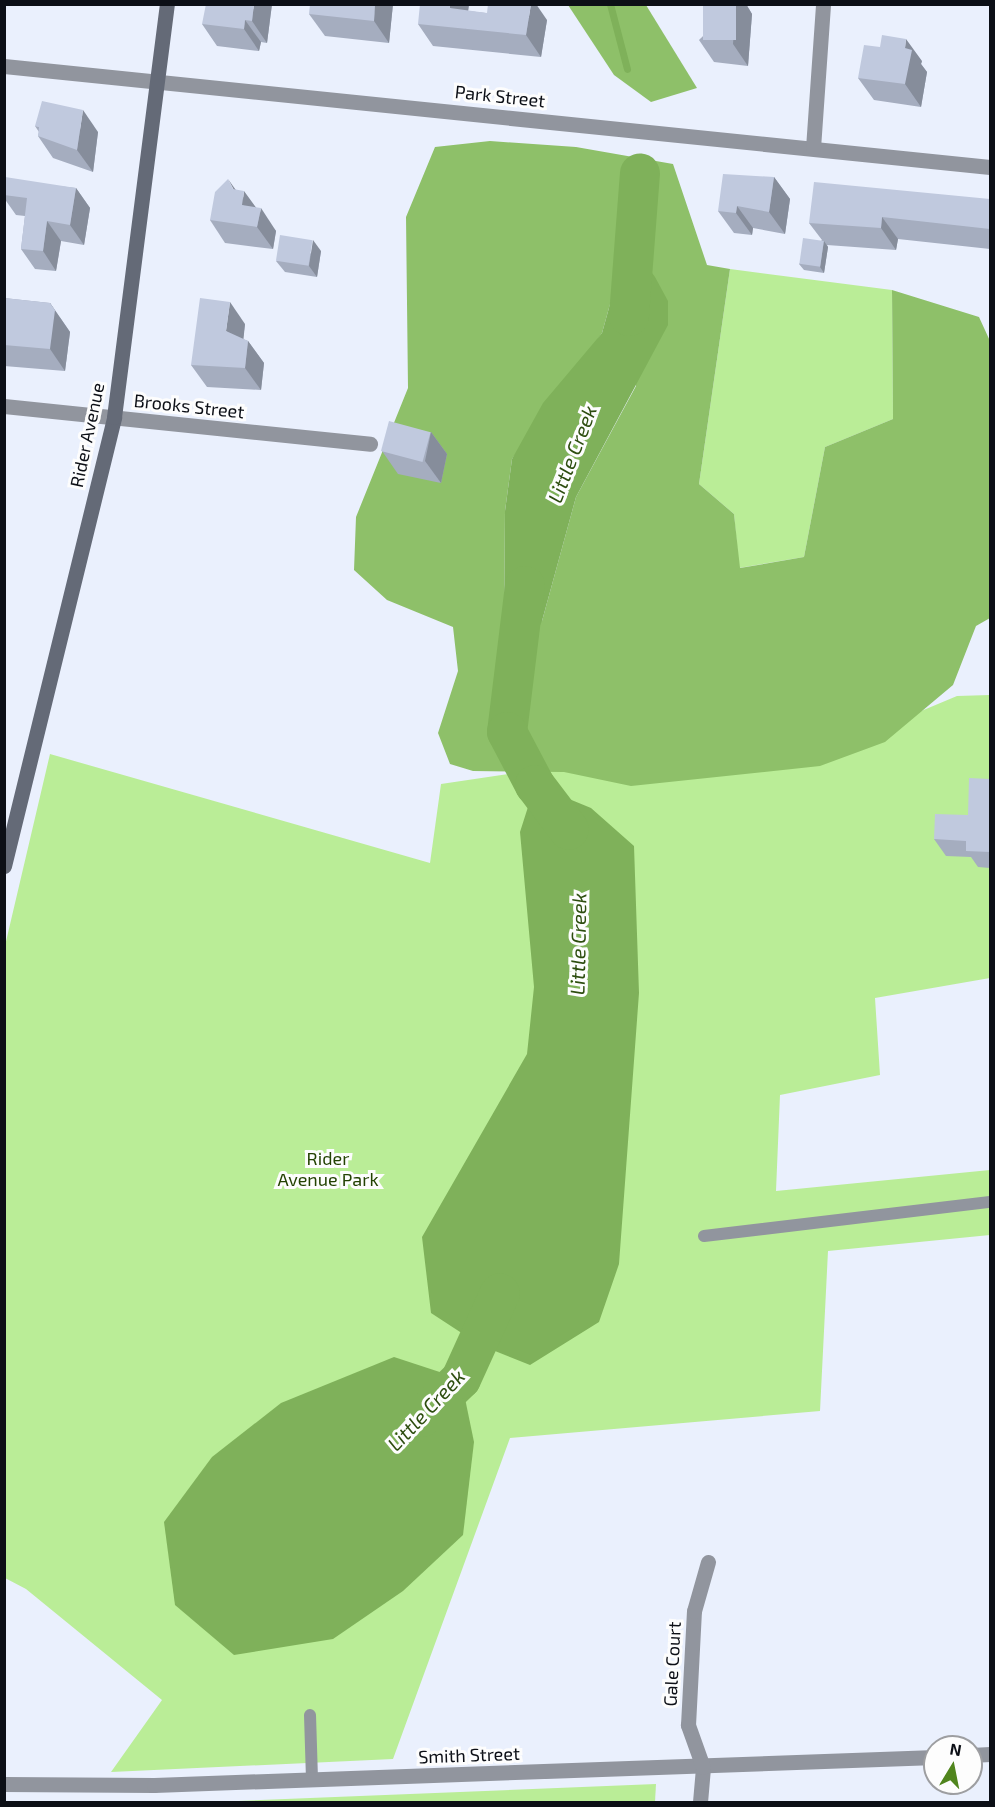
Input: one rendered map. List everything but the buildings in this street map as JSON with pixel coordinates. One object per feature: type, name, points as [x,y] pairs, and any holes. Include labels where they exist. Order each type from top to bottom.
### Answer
[{"type":"street","name":"Rider Avenue","points":[[4,866],[114,417],[166,4]]},
{"type":"street","points":[[813,148],[823,4]]},
{"type":"street","name":"Park Street","points":[[4,66],[990,167]]},
{"type":"street","name":"Brooks Street","points":[[4,406],[370,444]]},
{"type":"street","name":"Gale Court","points":[[703,1767],[688,1725],[694,1611],[708,1562]]},
{"type":"street","name":"Smith Street","points":[[4,1784],[66,1787],[703,1767],[923,1758]]},
{"type":"street","points":[[700,1803],[703,1767]]},
{"type":"lane","points":[[704,1236],[990,1202]]},
{"type":"lane","points":[[310,1715],[312,1779]]},
{"type":"green space","points":[[730,269],[892,290],[893,419],[825,447],[804,557],[739,568],[734,514],[699,484]]},
{"type":"green space","name":"Rider Avenue Park","points":[[990,695],[990,978],[875,998],[880,1075],[780,1095],[776,1191],[990,1170],[990,1235],[828,1251],[820,1411],[510,1438],[393,1759],[111,1772],[162,1700],[26,1589],[5,1578],[4,950],[50,754],[430,863],[441,784],[570,765],[814,756],[957,696]]},
{"type":"green space","points":[[656,1784],[655,1802],[214,1802]]},
{"type":"shaded area","points":[[568,5],[646,5],[697,88],[651,102],[614,75]]},
{"type":"shaded area","points":[[490,141],[576,147],[673,164],[707,265],[730,269],[699,484],[734,514],[740,568],[804,557],[825,447],[893,419],[892,290],[979,317],[990,341],[990,618],[976,626],[953,685],[885,742],[820,766],[631,786],[564,772],[473,771],[450,764],[438,733],[458,671],[453,627],[387,600],[354,570],[356,517],[408,388],[406,217],[435,147]],"holes":[[[622,261],[636,386],[576,497],[542,621],[504,628],[505,511],[512,459],[602,333]]]},
{"type":"water","points":[[622,261],[644,262],[655,277],[668,301],[668,325],[576,497],[542,621],[527,652],[504,628],[505,511],[512,459],[543,403],[602,333]]},
{"type":"water","points":[[535,785],[591,808],[634,846],[639,993],[619,1264],[599,1322],[530,1365],[480,1345],[431,1313],[422,1237],[527,1054],[534,987],[520,832]]},
{"type":"water","points":[[394,1357],[461,1379],[474,1442],[463,1535],[403,1591],[333,1639],[234,1655],[175,1605],[164,1522],[212,1457],[281,1403]]},
{"type":"waterway","name":"Little Creek","points":[[610,4],[627,69]]},
{"type":"waterway","name":"Little Creek","points":[[629,316],[640,173]]},
{"type":"waterway","name":"Little Creek","points":[[525,586],[507,732],[535,785],[569,830]]},
{"type":"waterway","name":"Little Creek","points":[[422,1417],[461,1379],[500,1293]]}]
